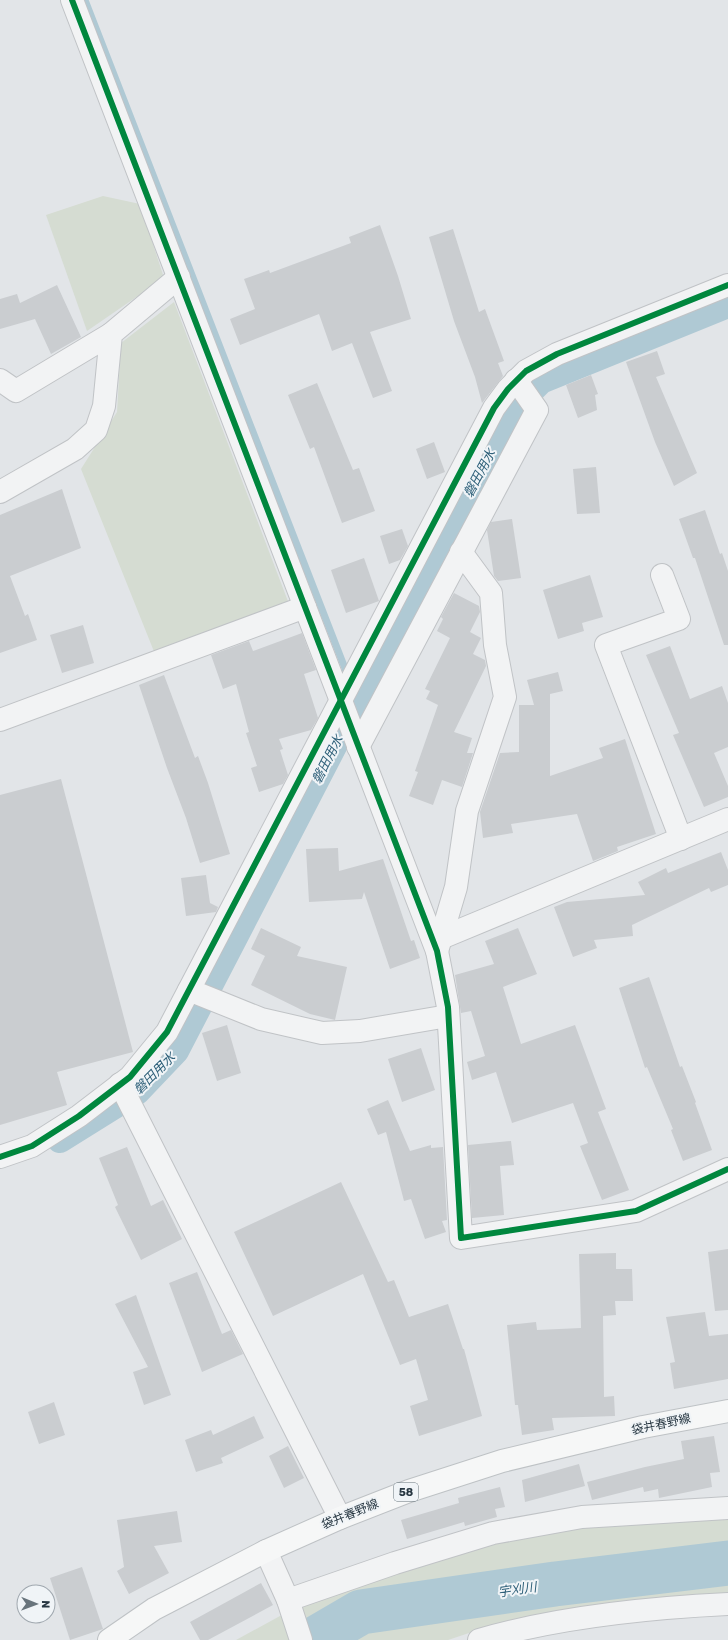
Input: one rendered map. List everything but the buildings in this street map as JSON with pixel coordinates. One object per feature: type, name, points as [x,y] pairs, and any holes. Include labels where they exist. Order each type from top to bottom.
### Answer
[{"type":"main road","name":"袋井春野線","points":[[109,1640],[154,1610],[266,1551],[340,1518],[409,1491],[502,1461],[643,1427],[728,1411]]},
{"type":"street","points":[[72,0],[358,747],[439,945],[448,1007],[461,1238],[636,1211],[728,1169]]},
{"type":"street","points":[[0,380],[16,391],[111,334],[179,277]]},
{"type":"street","points":[[0,1157],[32,1146],[79,1116],[130,1077],[166,1032],[494,408],[508,389],[526,371],[557,354],[728,285]]},
{"type":"street","points":[[0,492],[75,449],[96,430],[104,406],[111,334]]},
{"type":"street","points":[[358,747],[537,410],[516,380]]},
{"type":"street","points":[[439,945],[456,887],[467,811],[505,697],[495,645],[491,593],[461,552]]},
{"type":"street","points":[[662,575],[679,619],[606,645],[681,839]]},
{"type":"street","points":[[0,720],[305,607]]},
{"type":"street","points":[[439,945],[728,819]]},
{"type":"street","points":[[189,990],[261,1018],[322,1033],[360,1031],[448,1016]]},
{"type":"street","points":[[120,1084],[340,1518]]},
{"type":"street","points":[[288,1600],[395,1563],[493,1533],[582,1517],[728,1508]]},
{"type":"street","points":[[266,1551],[288,1600],[302,1640]]},
{"type":"street","points":[[479,1640],[506,1632],[604,1615],[678,1606],[728,1604]]},
{"type":"shaded area","points":[[103,196],[140,204],[164,278],[87,331],[46,215]]},
{"type":"shaded area","points":[[174,302],[289,604],[155,654],[81,469],[117,412],[121,343]]},
{"type":"shaded area","points":[[728,1517],[728,1597],[484,1628],[448,1640],[236,1640],[300,1605],[565,1520]]},
{"type":"waterway","points":[[85,0],[348,676]]},
{"type":"waterway","name":"磐田用水","points":[[60,1140],[137,1092],[176,1051],[358,700],[513,409],[541,381],[728,305]]},
{"type":"waterway","points":[[353,687],[358,700]]},
{"type":"waterway","name":"宇刈川","points":[[313,1640],[361,1612],[555,1584],[728,1563]]},
{"type":"cycle path","points":[[72,0],[437,951],[448,1007],[461,1238],[636,1211],[728,1169]]},
{"type":"cycle path","points":[[0,1157],[32,1146],[79,1116],[130,1077],[167,1032],[494,408],[508,389],[526,371],[557,354],[728,285]]}]
